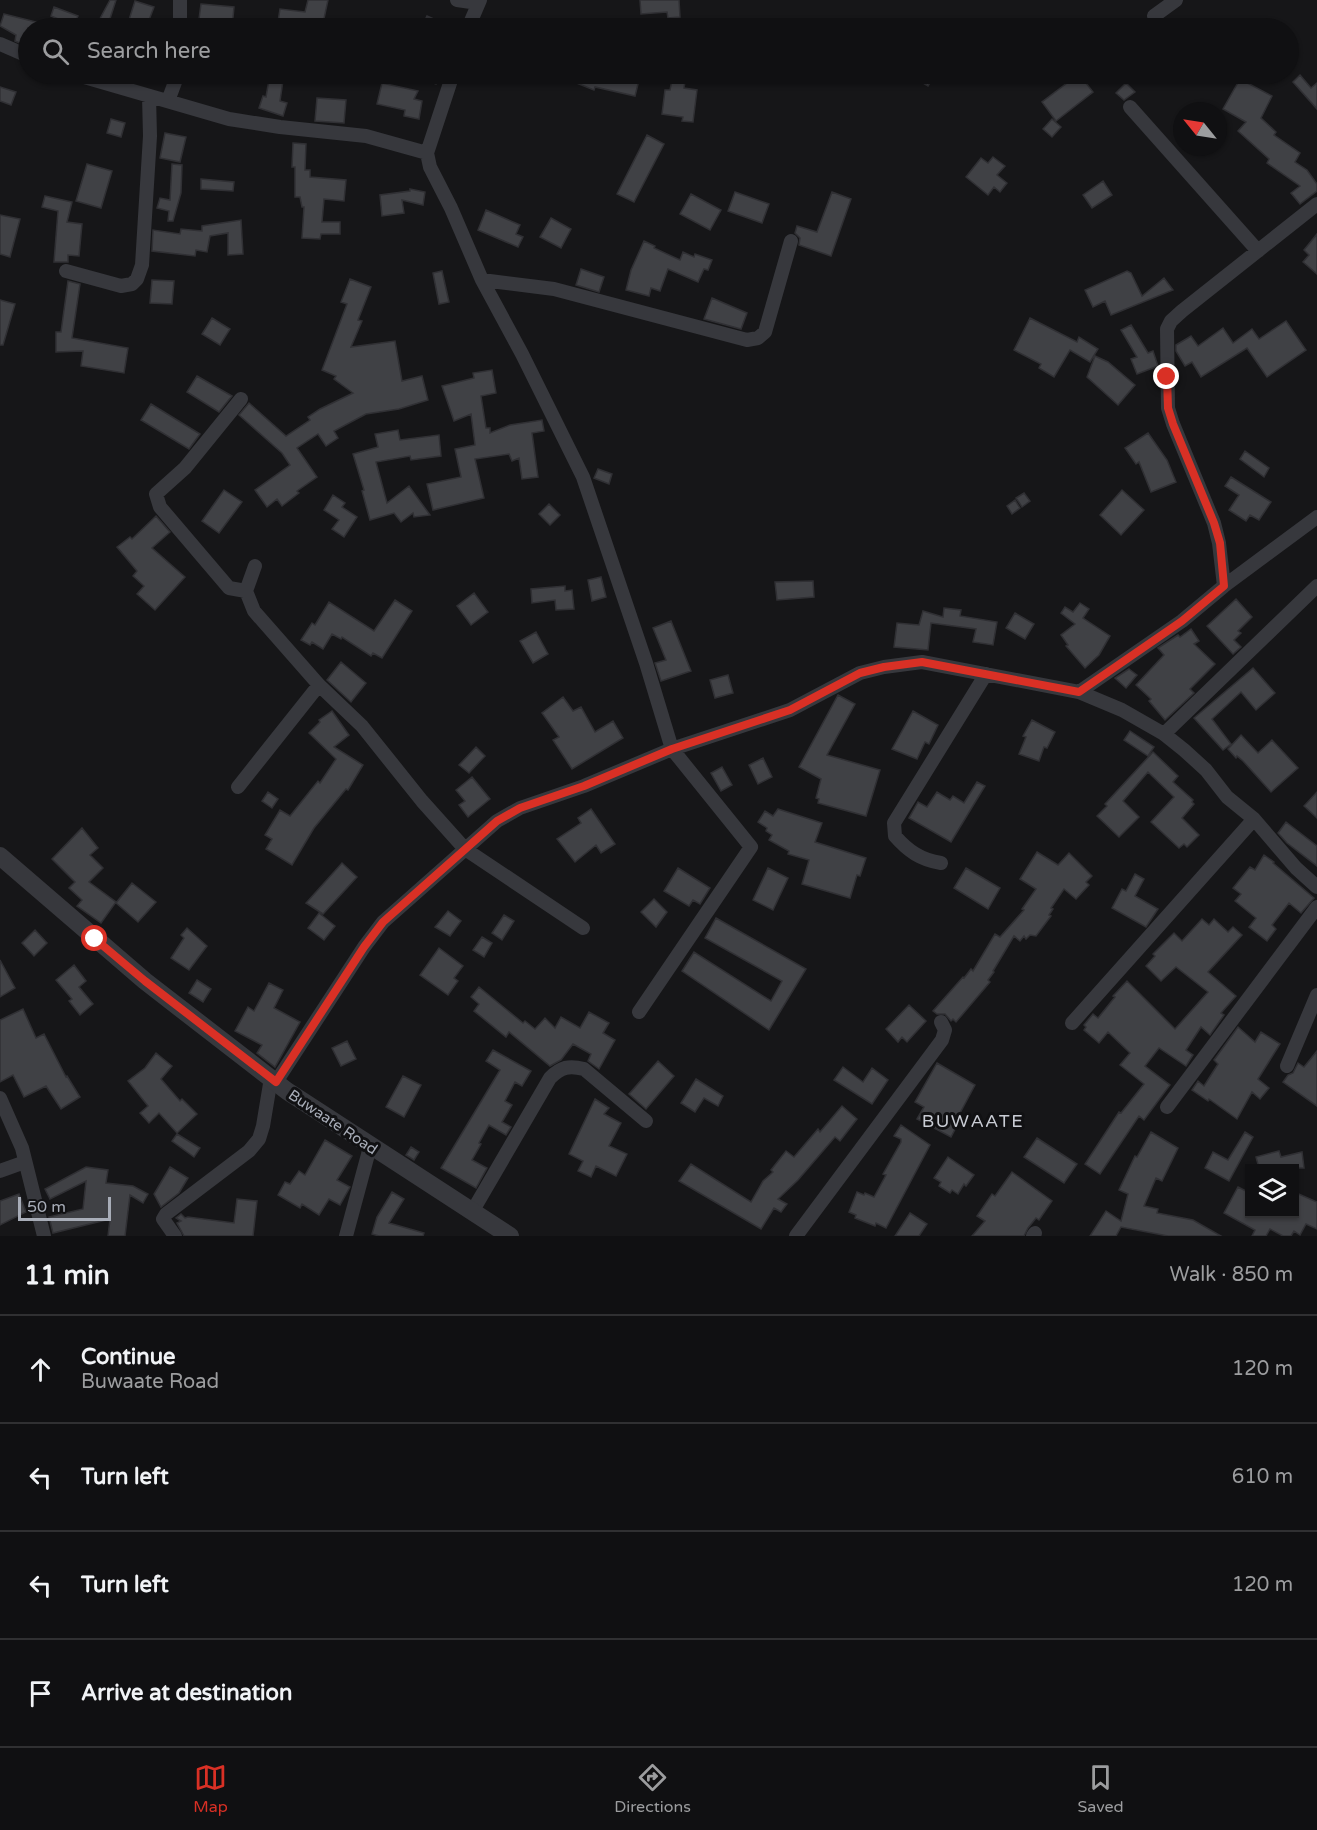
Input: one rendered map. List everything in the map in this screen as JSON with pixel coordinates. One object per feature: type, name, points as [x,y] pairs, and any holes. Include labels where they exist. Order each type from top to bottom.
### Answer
[{"type":"street","points":[[180,0],[180,18]]},
{"type":"street","points":[[457,0],[479,1],[472,18]]},
{"type":"street","points":[[1154,16],[1176,0]]},
{"type":"street","points":[[0,44],[18,52]]},
{"type":"street","points":[[108,84],[229,119],[366,136],[428,153]]},
{"type":"street","points":[[168,101],[174,84]]},
{"type":"street","points":[[450,84],[428,153],[435,179],[452,208],[482,280],[522,354],[583,477],[646,663],[672,749],[751,847],[639,1012]]},
{"type":"street","points":[[66,271],[121,286],[132,284],[137,279],[142,265],[148,190],[149,96]]},
{"type":"street","points":[[1130,107],[1258,251]]},
{"type":"street","points":[[1224,586],[1220,543],[1214,523],[1168,408],[1167,329],[1171,321],[1182,311],[1317,204]]},
{"type":"street","points":[[482,280],[554,289],[747,340],[758,338],[765,332],[791,241]]},
{"type":"street","points":[[241,399],[185,468],[156,494],[160,507],[230,588],[246,591]]},
{"type":"street","points":[[1079,692],[1182,621],[1224,586],[1317,517]]},
{"type":"street","points":[[255,566],[246,591],[254,611],[319,685],[362,726],[422,801],[465,849],[583,928]]},
{"type":"street","points":[[1164,734],[1317,586]]},
{"type":"street","points":[[175,1236],[163,1219],[166,1214],[249,1151],[259,1139],[273,1080],[383,922],[497,821],[520,808],[584,786],[672,749],[790,710],[860,673],[922,662],[1079,692],[1097,698],[1164,734],[1206,770],[1227,797],[1254,819],[1296,868],[1317,887]]},
{"type":"street","points":[[941,863],[927,861],[908,850],[895,836],[894,823],[986,674]]},
{"type":"street","points":[[238,787],[319,685]]},
{"type":"street","points":[[1072,1023],[1254,819]]},
{"type":"street","name":"Buwaate Road","points":[[0,856],[145,981],[273,1080],[370,1147],[510,1236]]},
{"type":"street","points":[[1167,1107],[1317,907]]},
{"type":"street","points":[[1287,1065],[1317,995]]},
{"type":"street","points":[[796,1236],[942,1040],[945,1030],[941,1022]]},
{"type":"street","points":[[472,1212],[550,1078],[564,1067],[573,1066],[584,1069],[646,1121]]},
{"type":"street","points":[[0,1098],[22,1148],[44,1236]]},
{"type":"street","points":[[346,1236],[370,1147]]},
{"type":"street","points":[[0,1171],[25,1162]]},
{"type":"building","points":[[110,0],[116,0],[110,18],[100,18]]},
{"type":"building","points":[[308,0],[328,0],[324,18],[279,18],[280,9],[305,12]]},
{"type":"building","points":[[640,0],[679,0],[680,17],[668,18],[667,12],[641,14]]},
{"type":"building","points":[[135,1],[154,7],[150,18],[130,18]]},
{"type":"building","points":[[201,4],[234,7],[233,18],[199,18]]},
{"type":"building","points":[[54,7],[78,16],[77,18],[56,18],[51,16]]},
{"type":"building","points":[[4,14],[20,18],[18,18],[18,42],[15,41],[16,35],[0,26]]},
{"type":"building","points":[[1299,76],[1311,88],[1317,83],[1317,109],[1295,84],[1299,84]]},
{"type":"building","points":[[268,84],[283,84],[280,101],[287,103],[283,116],[259,108],[263,96],[266,97]]},
{"type":"building","points":[[382,84],[418,91],[414,99],[422,101],[419,119],[404,116],[405,110],[377,104]]},
{"type":"building","points":[[579,84],[638,84],[635,96],[595,87],[594,90]]},
{"type":"building","points":[[671,84],[685,84],[684,88],[697,90],[693,122],[682,121],[683,117],[662,114],[665,90],[670,90]]},
{"type":"building","points":[[1066,84],[1087,84],[1093,92],[1056,121],[1042,102]]},
{"type":"building","points":[[1125,84],[1135,92],[1124,100],[1116,93]]},
{"type":"building","points":[[1237,84],[1249,84],[1272,96],[1261,118],[1276,132],[1274,135],[1300,153],[1295,162],[1307,170],[1317,184],[1317,191],[1300,204],[1291,193],[1300,186],[1267,163],[1269,159],[1238,131],[1246,122],[1227,111],[1227,102]]},
{"type":"building","points":[[0,87],[16,92],[11,105],[0,101]]},
{"type":"building","points":[[317,98],[346,100],[344,123],[315,121]]},
{"type":"building","points":[[111,119],[125,123],[121,137],[107,133]]},
{"type":"building","points":[[1052,119],[1061,127],[1052,137],[1043,129]]},
{"type":"building","points":[[165,133],[186,137],[180,162],[160,158]]},
{"type":"building","points":[[647,135],[664,144],[634,202],[617,194]]},
{"type":"building","points":[[293,143],[306,144],[305,170],[310,170],[310,177],[346,180],[344,201],[324,199],[322,222],[340,222],[340,234],[321,234],[320,239],[302,238],[304,207],[302,207],[300,197],[295,197],[295,167],[292,167]]},
{"type":"building","points":[[993,157],[1005,166],[997,175],[1007,183],[1000,192],[994,187],[988,195],[966,177],[981,158],[988,163]]},
{"type":"building","points":[[87,164],[112,171],[101,208],[76,201]]},
{"type":"building","points":[[172,164],[182,165],[181,193],[173,221],[168,221],[169,211],[157,208],[160,198],[170,200]]},
{"type":"building","points":[[201,179],[234,182],[233,191],[201,189]]},
{"type":"building","points":[[1103,181],[1112,195],[1092,208],[1083,195]]},
{"type":"building","points":[[410,189],[425,192],[423,205],[402,200],[404,213],[382,216],[380,195],[410,191]]},
{"type":"building","points":[[735,192],[769,204],[762,223],[728,211]]},
{"type":"building","points":[[832,192],[851,199],[831,256],[799,245],[800,238],[795,233],[797,226],[817,232]]},
{"type":"building","points":[[691,194],[721,210],[710,230],[680,214]]},
{"type":"building","points":[[45,196],[72,202],[67,222],[82,224],[79,256],[68,255],[68,262],[54,262],[58,211],[42,207]]},
{"type":"building","points":[[486,210],[520,225],[516,234],[523,237],[518,247],[478,230]]},
{"type":"building","points":[[0,215],[20,219],[10,257],[0,254]]},
{"type":"building","points":[[551,218],[571,229],[561,248],[540,237]]},
{"type":"building","points":[[241,220],[243,254],[228,255],[228,233],[210,236],[207,252],[196,250],[195,256],[152,251],[153,230],[180,234],[181,229],[202,231],[202,226]]},
{"type":"building","points":[[1317,234],[1317,274],[1303,262],[1309,255],[1304,250]]},
{"type":"building","points":[[644,241],[680,260],[683,252],[694,257],[695,254],[712,260],[708,270],[704,269],[698,282],[668,269],[660,291],[651,288],[649,296],[626,290],[631,270]]},
{"type":"building","points":[[581,269],[604,277],[599,292],[576,285]]},
{"type":"building","points":[[442,271],[449,302],[439,304],[433,273]]},
{"type":"building","points":[[1127,271],[1131,273],[1142,296],[1164,278],[1173,290],[1111,315],[1105,301],[1093,307],[1085,290]]},
{"type":"building","points":[[350,279],[371,287],[358,320],[362,321],[351,347],[395,341],[402,381],[422,376],[428,400],[399,409],[366,414],[334,431],[338,438],[326,446],[318,434],[297,448],[317,477],[297,491],[299,493],[282,506],[277,499],[267,507],[255,490],[290,465],[282,453],[239,415],[249,403],[286,436],[310,420],[308,417],[320,409],[353,393],[334,379],[336,376],[322,370],[347,304],[341,302]]},
{"type":"building","points":[[152,280],[174,281],[172,304],[150,303]]},
{"type":"building","points":[[68,281],[80,284],[72,338],[128,348],[124,373],[81,366],[83,351],[56,352],[56,332],[61,332]]},
{"type":"building","points":[[712,298],[747,313],[741,329],[704,319]]},
{"type":"building","points":[[0,300],[15,304],[3,345],[0,345]]},
{"type":"building","points":[[212,318],[230,329],[220,345],[202,334]]},
{"type":"building","points":[[1030,318],[1077,342],[1079,337],[1098,349],[1090,362],[1070,350],[1054,377],[1039,368],[1041,364],[1014,350]]},
{"type":"building","points":[[1286,321],[1306,350],[1267,377],[1247,348],[1201,377],[1192,362],[1185,366],[1176,351],[1176,345],[1191,336],[1198,346],[1223,328],[1233,343],[1252,329],[1259,339]]},
{"type":"building","points":[[1131,325],[1148,353],[1153,351],[1158,366],[1137,374],[1131,359],[1137,357],[1121,330]]},
{"type":"building","points":[[1095,356],[1108,362],[1135,385],[1118,405],[1087,377]]},
{"type":"building","points":[[492,370],[496,393],[481,396],[486,428],[490,428],[490,433],[510,425],[542,420],[544,431],[532,433],[538,477],[522,479],[519,458],[512,461],[509,454],[475,459],[484,498],[433,510],[427,484],[461,477],[455,449],[475,445],[471,414],[454,421],[442,386],[474,378],[473,373]]},
{"type":"building","points":[[197,376],[232,396],[219,412],[187,392]]},
{"type":"building","points":[[151,404],[200,434],[189,449],[141,420]]},
{"type":"building","points":[[398,430],[400,440],[439,435],[441,456],[411,460],[410,456],[376,462],[387,503],[409,486],[430,515],[414,517],[413,513],[401,522],[394,513],[370,520],[353,454],[378,447],[375,434]]},
{"type":"building","points":[[1148,433],[1167,460],[1176,482],[1151,492],[1139,462],[1136,464],[1125,448]]},
{"type":"building","points":[[1245,451],[1269,468],[1264,477],[1240,459]]},
{"type":"building","points":[[598,469],[612,474],[609,484],[594,478]]},
{"type":"building","points":[[1231,477],[1271,502],[1259,520],[1250,515],[1246,521],[1229,510],[1239,495],[1225,486]]},
{"type":"building","points":[[224,490],[242,502],[219,533],[202,521]]},
{"type":"building","points":[[1122,490],[1144,510],[1121,535],[1100,515]]},
{"type":"building","points":[[1024,493],[1030,501],[1022,507],[1016,498]]},
{"type":"building","points":[[333,495],[345,503],[342,507],[357,517],[344,537],[332,529],[339,520],[324,510]]},
{"type":"building","points":[[1015,500],[1020,508],[1012,514],[1007,506]]},
{"type":"building","points":[[549,504],[560,515],[550,525],[539,514]]},
{"type":"building","points":[[156,516],[170,532],[152,548],[185,577],[155,610],[137,594],[144,586],[133,576],[137,571],[117,547],[130,537],[132,539]]},
{"type":"building","points":[[601,577],[606,597],[592,601],[588,580]]},
{"type":"building","points":[[813,581],[814,597],[777,600],[775,582]]},
{"type":"building","points":[[565,586],[565,591],[572,590],[574,609],[556,610],[555,600],[532,603],[531,589]]},
{"type":"building","points":[[474,593],[488,612],[471,625],[457,606]]},
{"type":"building","points":[[1236,599],[1252,617],[1238,631],[1241,633],[1234,640],[1241,647],[1233,654],[1207,626]]},
{"type":"building","points":[[395,600],[412,611],[382,658],[373,653],[371,656],[342,637],[341,639],[332,634],[323,649],[312,642],[310,645],[301,640],[312,623],[315,625],[329,602],[374,631]]},
{"type":"building","points":[[1080,603],[1089,609],[1083,618],[1110,636],[1099,655],[1085,668],[1066,646],[1068,645],[1061,635],[1075,624],[1061,613],[1065,607],[1073,612]]},
{"type":"building","points":[[944,608],[961,610],[960,616],[997,622],[993,645],[973,642],[976,629],[931,623],[928,650],[894,647],[897,623],[919,625],[923,611],[943,617]]},
{"type":"building","points":[[1015,613],[1034,624],[1025,639],[1006,628]]},
{"type":"building","points":[[671,621],[691,671],[661,681],[655,663],[666,660],[653,628]]},
{"type":"building","points":[[1191,629],[1199,641],[1194,644],[1215,664],[1190,689],[1194,693],[1165,720],[1149,701],[1151,699],[1136,685],[1164,655],[1158,648]]},
{"type":"building","points":[[536,632],[548,654],[533,663],[520,641]]},
{"type":"building","points":[[341,662],[366,683],[351,702],[327,680]]},
{"type":"building","points":[[1253,668],[1275,693],[1256,710],[1241,692],[1212,719],[1231,744],[1223,750],[1194,718]]},
{"type":"building","points":[[1129,669],[1137,675],[1126,688],[1115,678]]},
{"type":"building","points":[[728,675],[733,693],[715,698],[710,680]]},
{"type":"building","points":[[838,695],[855,704],[827,755],[880,770],[866,816],[818,803],[819,799],[816,798],[821,779],[799,767]]},
{"type":"building","points":[[563,697],[573,711],[581,707],[595,732],[613,721],[623,738],[572,769],[553,740],[559,737],[542,713]]},
{"type":"building","points":[[332,711],[349,735],[334,747],[363,765],[348,790],[346,789],[314,828],[292,865],[266,849],[272,839],[265,835],[280,810],[290,816],[318,781],[320,783],[336,759],[309,733],[320,722],[319,720]]},
{"type":"building","points":[[913,711],[938,725],[929,744],[925,742],[917,759],[892,749]]},
{"type":"building","points":[[1032,720],[1055,732],[1047,748],[1044,747],[1039,761],[1019,754],[1026,737],[1023,736]]},
{"type":"building","points":[[1130,731],[1154,747],[1148,756],[1124,740]]},
{"type":"building","points":[[1241,735],[1258,753],[1272,740],[1298,768],[1271,792],[1243,761],[1237,756],[1236,758],[1228,749]]},
{"type":"building","points":[[476,747],[485,756],[469,773],[459,765]]},
{"type":"building","points":[[1153,752],[1178,776],[1173,782],[1193,800],[1194,804],[1182,818],[1199,835],[1187,847],[1184,844],[1179,848],[1151,822],[1174,797],[1148,772],[1123,801],[1139,817],[1119,837],[1097,816],[1107,806],[1105,804]]},
{"type":"building","points":[[763,758],[772,777],[758,784],[749,765]]},
{"type":"building","points":[[722,767],[732,785],[721,791],[711,773]]},
{"type":"building","points":[[472,777],[490,799],[468,817],[459,805],[465,801],[456,790]]},
{"type":"building","points":[[977,782],[985,786],[951,842],[909,818],[918,802],[927,807],[937,792],[950,800],[953,796],[964,803]]},
{"type":"building","points":[[268,792],[278,799],[272,808],[262,801]]},
{"type":"building","points":[[1317,792],[1317,818],[1304,806]]},
{"type":"building","points":[[591,809],[615,844],[601,853],[596,845],[575,862],[557,839],[581,823],[578,818]]},
{"type":"building","points":[[778,809],[822,823],[815,842],[866,858],[860,876],[857,875],[850,898],[802,884],[809,860],[788,854],[789,851],[769,840],[772,835],[758,822],[765,811],[773,816]]},
{"type":"building","points":[[1286,822],[1317,846],[1317,866],[1287,843],[1278,833]]},
{"type":"building","points":[[82,828],[98,848],[90,855],[103,868],[89,882],[116,902],[101,923],[77,906],[82,900],[69,888],[75,882],[52,859]]},
{"type":"building","points":[[1037,852],[1058,865],[1069,853],[1092,876],[1086,882],[1089,885],[1076,899],[1064,889],[1051,908],[1053,909],[1049,915],[1051,916],[1036,936],[1030,935],[1026,939],[1024,936],[1020,941],[1014,936],[988,980],[990,982],[956,1022],[953,1019],[951,1021],[945,1014],[937,1014],[933,1011],[971,969],[973,971],[995,934],[1000,937],[1024,910],[1022,909],[1036,889],[1020,879]]},
{"type":"building","points":[[1264,855],[1314,898],[1301,913],[1289,903],[1272,925],[1276,929],[1267,941],[1249,927],[1256,918],[1235,901],[1241,894],[1233,888],[1250,867],[1255,870]]},
{"type":"building","points":[[342,863],[357,877],[323,914],[306,903]]},
{"type":"building","points":[[678,868],[710,888],[700,904],[693,900],[689,906],[664,891]]},
{"type":"building","points":[[768,868],[788,878],[773,910],[753,900]]},
{"type":"building","points":[[966,868],[1000,888],[988,909],[954,888]]},
{"type":"building","points":[[1135,874],[1144,879],[1135,896],[1158,909],[1146,927],[1112,908],[1122,889],[1126,891]]},
{"type":"building","points":[[132,883],[156,902],[138,922],[116,903]]},
{"type":"building","points":[[654,899],[667,912],[656,927],[641,912]]},
{"type":"building","points":[[448,911],[461,921],[450,936],[435,927]]},
{"type":"building","points":[[319,913],[335,926],[324,940],[308,928]]},
{"type":"building","points":[[504,915],[514,921],[502,940],[492,933]]},
{"type":"building","points":[[716,918],[806,969],[769,1030],[682,971],[694,952],[771,1001],[782,981],[705,938]]},
{"type":"building","points":[[1202,919],[1209,925],[1214,919],[1228,932],[1233,927],[1242,935],[1208,972],[1236,996],[1221,1013],[1224,1015],[1210,1035],[1201,1027],[1186,1050],[1193,1055],[1186,1066],[1159,1048],[1145,1066],[1170,1085],[1144,1120],[1139,1116],[1100,1174],[1085,1164],[1119,1112],[1121,1113],[1144,1084],[1120,1065],[1130,1053],[1108,1032],[1099,1043],[1084,1030],[1086,1027],[1084,1025],[1093,1014],[1098,1018],[1127,981],[1175,1029],[1208,992],[1176,967],[1161,981],[1146,966],[1155,956],[1153,954],[1174,933],[1182,941]]},
{"type":"building","points":[[187,928],[207,946],[189,970],[171,958],[184,938],[181,935]]},
{"type":"building","points":[[35,930],[47,943],[34,956],[22,943]]},
{"type":"building","points":[[482,937],[492,943],[484,957],[473,950]]},
{"type":"building","points":[[439,948],[463,966],[454,978],[458,981],[448,995],[420,975]]},
{"type":"building","points":[[0,960],[15,988],[0,997]]},
{"type":"building","points":[[74,965],[86,981],[79,987],[93,1004],[80,1015],[69,1001],[72,999],[56,980]]},
{"type":"building","points":[[197,980],[211,989],[203,1002],[189,993]]},
{"type":"building","points":[[269,983],[283,990],[274,1008],[300,1022],[275,1067],[257,1053],[262,1045],[235,1031],[248,1007],[254,1011]]},
{"type":"building","points":[[479,987],[523,1023],[525,1021],[535,1029],[545,1018],[555,1028],[561,1017],[580,1028],[589,1012],[609,1023],[603,1033],[615,1040],[599,1069],[588,1061],[591,1054],[573,1044],[561,1060],[550,1066],[509,1032],[506,1037],[474,1011],[479,1004],[471,997]]},
{"type":"building","points":[[909,1005],[926,1021],[907,1042],[902,1037],[898,1042],[886,1029]]},
{"type":"building","points":[[23,1009],[36,1038],[44,1034],[66,1077],[80,1097],[61,1109],[46,1086],[24,1097],[13,1075],[0,1082],[0,1020]]},
{"type":"building","points":[[1238,1027],[1255,1042],[1261,1032],[1280,1044],[1258,1079],[1269,1088],[1260,1099],[1252,1092],[1237,1119],[1192,1090],[1198,1081],[1204,1086],[1218,1064],[1214,1060]]},
{"type":"building","points":[[347,1041],[356,1059],[341,1066],[332,1048]]},
{"type":"building","points":[[493,1050],[531,1071],[522,1086],[515,1082],[505,1101],[512,1105],[502,1122],[511,1127],[506,1135],[489,1125],[479,1143],[481,1144],[472,1160],[487,1168],[476,1188],[441,1168],[500,1070],[486,1061]]},
{"type":"building","points":[[1317,1051],[1317,1106],[1283,1082],[1288,1075],[1293,1073],[1298,1063],[1304,1067]]},
{"type":"building","points":[[156,1053],[172,1066],[161,1079],[180,1101],[182,1099],[197,1114],[177,1133],[159,1113],[149,1123],[140,1113],[148,1106],[128,1081],[145,1068]]},
{"type":"building","points":[[658,1061],[674,1076],[646,1109],[629,1094]]},
{"type":"building","points":[[937,1063],[975,1085],[959,1115],[962,1116],[951,1137],[917,1119],[924,1107],[915,1102]]},
{"type":"building","points":[[843,1067],[863,1082],[872,1068],[888,1080],[872,1104],[834,1080]]},
{"type":"building","points":[[403,1076],[421,1085],[404,1117],[386,1107]]},
{"type":"building","points":[[696,1079],[723,1096],[718,1106],[704,1098],[695,1112],[681,1103]]},
{"type":"building","points":[[595,1099],[609,1108],[604,1114],[621,1123],[609,1146],[627,1154],[616,1176],[596,1166],[591,1177],[578,1171],[583,1161],[569,1154]]},
{"type":"building","points":[[842,1106],[857,1119],[840,1141],[835,1137],[798,1180],[778,1199],[787,1204],[781,1212],[774,1208],[761,1229],[679,1181],[691,1164],[751,1202],[763,1181],[773,1172],[771,1170],[786,1151],[794,1157]]},
{"type":"building","points":[[901,1125],[930,1145],[886,1228],[876,1223],[875,1226],[855,1218],[856,1215],[849,1212],[857,1192],[874,1197],[886,1175],[883,1174],[901,1142],[901,1139],[894,1136]]},
{"type":"building","points":[[1151,1132],[1178,1148],[1162,1181],[1156,1178],[1144,1206],[1158,1209],[1157,1213],[1193,1220],[1221,1236],[1168,1236],[1121,1227],[1116,1236],[1090,1236],[1106,1211],[1121,1221],[1128,1194],[1119,1190],[1135,1156],[1137,1157]]},
{"type":"building","points":[[1245,1132],[1253,1137],[1229,1181],[1205,1168],[1213,1152],[1228,1160]]},
{"type":"building","points":[[177,1134],[200,1148],[194,1157],[172,1141]]},
{"type":"building","points":[[1037,1138],[1077,1164],[1064,1183],[1024,1157]]},
{"type":"building","points":[[325,1140],[352,1156],[337,1180],[350,1187],[340,1205],[329,1199],[319,1215],[302,1204],[300,1208],[278,1195],[285,1182],[290,1184],[299,1171],[305,1175]]},
{"type":"building","points":[[411,1147],[419,1152],[414,1160],[406,1155]]},
{"type":"building","points":[[1279,1151],[1281,1157],[1302,1152],[1304,1168],[1299,1168],[1299,1164],[1258,1164],[1256,1157]]},
{"type":"building","points":[[948,1157],[974,1175],[966,1186],[964,1184],[958,1194],[952,1190],[950,1193],[939,1186],[941,1182],[934,1178]]},
{"type":"building","points":[[86,1167],[108,1170],[106,1183],[133,1186],[148,1194],[143,1203],[130,1195],[125,1236],[108,1236],[110,1219],[53,1233],[49,1217],[83,1209],[86,1181],[50,1199],[45,1189]]},
{"type":"building","points":[[170,1167],[188,1178],[179,1193],[161,1207],[154,1194]]},
{"type":"building","points":[[1012,1172],[1052,1201],[1039,1220],[1036,1218],[1028,1228],[1024,1236],[972,1236],[985,1221],[977,1216],[992,1194],[995,1196]]},
{"type":"building","points":[[1238,1187],[1245,1190],[1245,1218],[1299,1218],[1299,1194],[1317,1202],[1317,1229],[1306,1224],[1300,1235],[1294,1231],[1291,1236],[1283,1236],[1270,1229],[1266,1236],[1252,1236],[1255,1230],[1224,1213]]},
{"type":"building","points":[[392,1192],[404,1199],[389,1223],[424,1233],[423,1236],[372,1234],[377,1217]]},
{"type":"building","points":[[19,1194],[26,1212],[0,1225],[0,1201]]},
{"type":"building","points":[[237,1199],[257,1201],[253,1236],[184,1236],[177,1223],[181,1221],[176,1218],[181,1214],[185,1218],[234,1223]]},
{"type":"building","points":[[910,1213],[927,1224],[919,1236],[895,1236]]},
{"type":"district","name":"BUWAATE","points":[[973,1121]]},
{"type":"route","points":[[95,939],[145,981],[276,1082],[364,947],[383,922],[497,821],[520,808],[584,786],[672,749],[790,710],[860,673],[884,667],[922,662],[1079,692],[1182,621],[1224,586],[1220,543],[1173,424],[1168,408],[1167,377]]}]
